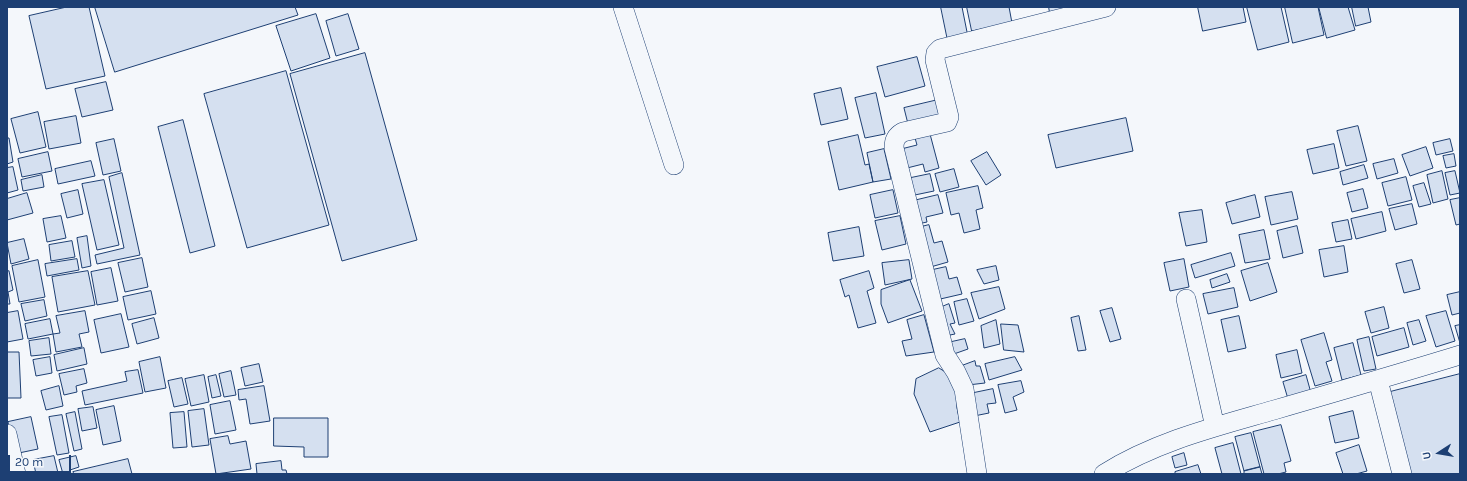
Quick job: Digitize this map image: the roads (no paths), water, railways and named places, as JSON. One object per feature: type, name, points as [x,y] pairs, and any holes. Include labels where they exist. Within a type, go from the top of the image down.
[{"type":"street","points":[[623,7],[674,165]]},
{"type":"street","points":[[977,474],[964,389],[956,372],[945,355],[894,148],[894,141],[897,135],[903,132],[947,122],[949,117],[935,60],[936,53],[940,49],[1106,7]]},
{"type":"street","points":[[1186,299],[1215,426]]},
{"type":"street","points":[[1104,474],[1159,445],[1215,426],[1460,355]]},
{"type":"street","points":[[1378,380],[1402,474]]},
{"type":"street","points":[[7,434],[16,474]]}]
